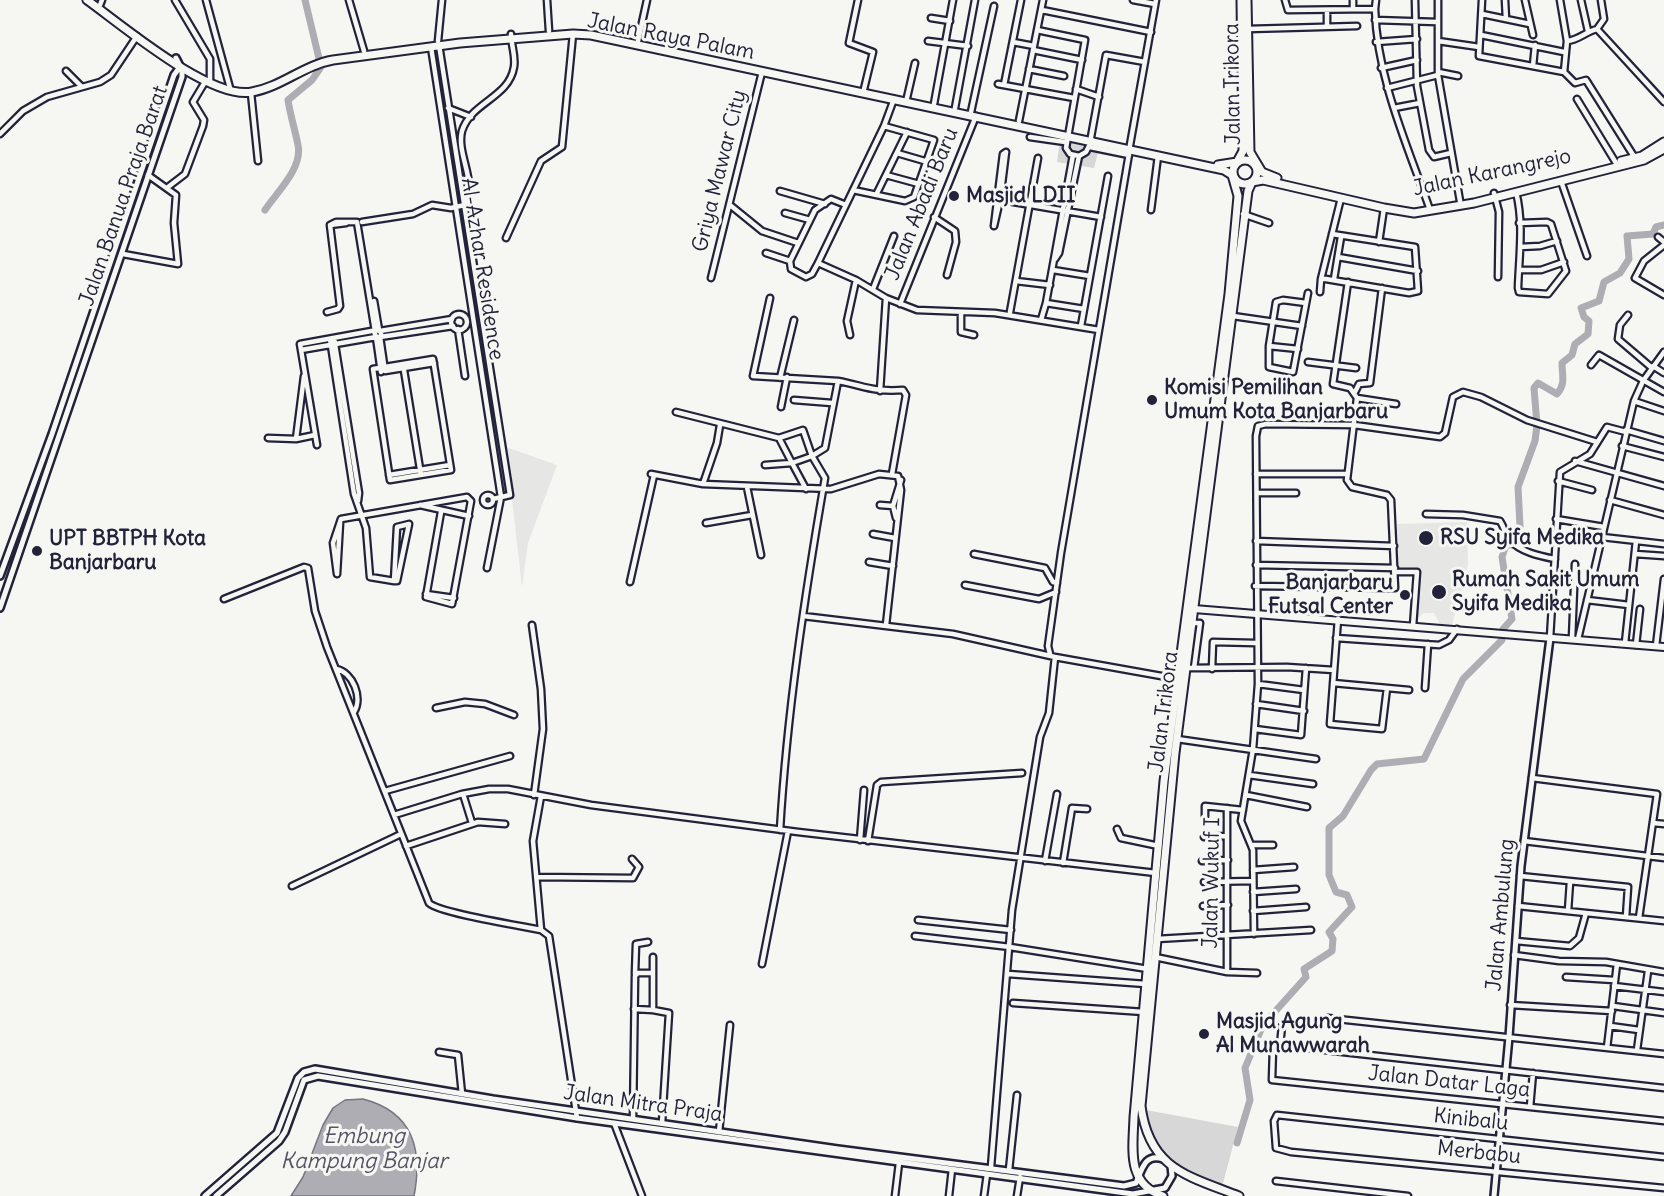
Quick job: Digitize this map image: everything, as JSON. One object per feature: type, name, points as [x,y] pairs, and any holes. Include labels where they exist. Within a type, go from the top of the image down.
[{"type":"main road","name":"Jalan Raya Palam","points":[[87,0],[137,36],[228,92],[250,93],[269,87],[317,63],[436,44],[549,31],[583,31],[864,89],[894,99],[934,104],[974,114],[1019,121],[1067,137]]},
{"type":"main road","name":"Jalan Trikora","points":[[1237,162],[1243,145],[1241,0]]},
{"type":"main road","name":"Jalan Trikora","points":[[1247,0],[1250,148],[1256,166]]},
{"type":"main road","name":"Jalan Raya Palam","points":[[99,2],[173,59],[180,67],[190,70]]},
{"type":"main road","name":"Jalan Raya Palam","points":[[511,36],[573,34],[603,37],[762,72],[974,114],[1067,137],[1158,155],[1224,170],[1235,179]]},
{"type":"main road","name":"Jalan Raya Palam","points":[[208,81],[230,88],[259,87],[317,63],[364,51],[400,49]]},
{"type":"main road","name":"Jalan Karangrejo","points":[[1256,166],[1272,177],[1383,204],[1406,208],[1429,207],[1516,192],[1561,181],[1642,156],[1664,142]]},
{"type":"main road","name":"Jalan Raya Palam","points":[[1130,149],[1218,165],[1237,162]]},
{"type":"main road","name":"Jalan Karangrejo","points":[[1252,182],[1263,180],[1409,213],[1429,212],[1644,160],[1664,149]]},
{"type":"main road","points":[[1248,159],[1256,166],[1257,177],[1252,182],[1241,183],[1235,179],[1233,168],[1237,162],[1248,159]]},
{"type":"main road","name":"Jalan Trikora","points":[[1235,179],[1238,196],[1234,241],[1194,609],[1190,668],[1179,684],[1177,739],[1146,984],[1141,1106],[1143,1125],[1150,1140],[1171,1166],[1187,1177],[1239,1196]]},
{"type":"main road","name":"Jalan Trikora","points":[[1138,1179],[1132,1163],[1157,939],[1159,846],[1179,684],[1233,316],[1245,197],[1252,182]]},
{"type":"main road","points":[[1194,609],[1457,629],[1664,649]]},
{"type":"main road","points":[[1572,639],[1656,646],[1664,649]]},
{"type":"main road","points":[[1138,1179],[1152,1192],[1163,1196]]},
{"type":"street","points":[[168,187],[185,174],[204,123],[192,102],[208,81],[210,59],[175,0]]},
{"type":"street","points":[[206,0],[230,88]]},
{"type":"street","points":[[349,0],[364,51]]},
{"type":"street","points":[[436,44],[442,0]]},
{"type":"street","points":[[547,0],[549,31]]},
{"type":"street","points":[[638,41],[646,0]]},
{"type":"street","points":[[858,0],[849,43],[873,52],[864,89]]},
{"type":"street","points":[[934,104],[953,0]]},
{"type":"street","points":[[955,108],[975,0]]},
{"type":"street","points":[[1021,0],[1013,42],[1001,85],[1074,98]]},
{"type":"street","points":[[1019,121],[1043,0]]},
{"type":"street","points":[[991,1167],[1011,930],[1020,858],[1033,795],[1040,737],[1049,713],[1052,655],[1048,646],[1155,2],[1133,0]]},
{"type":"street","points":[[1285,0],[1290,10],[1375,9]]},
{"type":"street","points":[[1353,0],[1353,9]]},
{"type":"street","points":[[1376,0],[1376,42],[1381,68],[1429,207]]},
{"type":"street","points":[[1415,0],[1417,79],[1430,154],[1434,157],[1451,153]]},
{"type":"street","points":[[1438,0],[1438,74],[1460,201]]},
{"type":"street","points":[[1482,0],[1478,54],[1482,57],[1564,72]]},
{"type":"street","points":[[1505,0],[1506,19]]},
{"type":"street","points":[[1525,0],[1533,35]]},
{"type":"street","points":[[1560,0],[1567,41],[1564,52],[1564,72],[1573,83],[1584,80],[1588,82],[1635,158]]},
{"type":"street","points":[[1581,0],[1588,31]]},
{"type":"street","points":[[1567,41],[1580,39],[1588,31],[1597,29],[1604,20],[1601,0]]},
{"type":"street","name":"Jalan Abadi Baru","points":[[900,304],[974,114],[994,6]]},
{"type":"street","points":[[1041,10],[1151,32]]},
{"type":"street","points":[[1327,10],[1327,27]]},
{"type":"street","points":[[1482,14],[1530,24]]},
{"type":"street","points":[[931,18],[950,21]]},
{"type":"street","points":[[1375,20],[1437,22]]},
{"type":"street","points":[[1248,29],[1357,27]]},
{"type":"street","points":[[1597,29],[1664,102]]},
{"type":"street","points":[[1037,30],[1085,39],[1067,137],[1067,151],[1079,156]]},
{"type":"street","points":[[506,238],[541,161],[562,147],[573,34]]},
{"type":"street","points":[[1481,35],[1564,52]]},
{"type":"street","points":[[0,134],[23,111],[47,96],[100,82],[111,75],[137,36]]},
{"type":"street","points":[[362,222],[413,214],[432,205],[456,207],[465,205],[469,190],[462,134],[471,117],[501,92],[509,82],[515,62],[511,36]]},
{"type":"street","points":[[1376,42],[1417,39]]},
{"type":"street","points":[[927,41],[968,46]]},
{"type":"street","points":[[1438,41],[1479,47]]},
{"type":"street","points":[[1013,42],[1082,60]]},
{"type":"street","name":"Al-Azhar Residence","points":[[436,44],[465,205],[510,495],[501,497],[471,313],[436,44]]},
{"type":"street","points":[[1533,66],[1535,45]]},
{"type":"street","points":[[1055,259],[1059,253],[1079,156],[1091,141],[1106,55],[1145,62]]},
{"type":"street","points":[[173,59],[174,75]]},
{"type":"street","points":[[1381,68],[1417,60]]},
{"type":"street","points":[[906,100],[915,63]]},
{"type":"street","name":"Jalan Banua Praja Barat","points":[[0,576],[52,434],[174,75],[180,67]]},
{"type":"street","name":"Jalan Banua Praja Barat","points":[[0,608],[182,77],[180,67]]},
{"type":"street","points":[[1029,69],[1064,76]]},
{"type":"street","points":[[182,77],[190,70]]},
{"type":"street","points":[[66,71],[82,87]]},
{"type":"street","name":"Griya Mawar City","points":[[711,278],[762,72]]},
{"type":"street","points":[[1387,88],[1438,74],[1458,76]]},
{"type":"street","points":[[1076,89],[1099,97]]},
{"type":"street","points":[[250,93],[258,161]]},
{"type":"street","points":[[846,205],[832,199],[816,209],[790,261],[791,269],[806,277],[812,274],[818,263],[846,205],[853,190],[884,126],[894,99]]},
{"type":"street","points":[[1577,99],[1616,163]]},
{"type":"street","points":[[1394,108],[1420,103]]},
{"type":"street","points":[[448,108],[471,117]]},
{"type":"street","points":[[853,190],[910,201],[920,184],[933,139],[884,126]]},
{"type":"street","points":[[876,195],[907,132]]},
{"type":"street","points":[[1030,136],[1067,137]]},
{"type":"street","points":[[998,200],[996,225],[993,226],[998,200],[1006,152],[1003,154],[998,200]]},
{"type":"street","points":[[897,153],[928,162]]},
{"type":"street","points":[[1041,320],[1053,270],[1073,155]]},
{"type":"street","points":[[1151,210],[1158,155]]},
{"type":"street","points":[[1010,312],[1038,158]]},
{"type":"street","points":[[123,254],[178,264],[174,223],[176,195],[168,187],[148,175]]},
{"type":"street","points":[[886,176],[920,184]]},
{"type":"street","points":[[1081,326],[1108,176]]},
{"type":"street","points":[[1561,181],[1587,256]]},
{"type":"street","points":[[780,191],[825,204]]},
{"type":"street","points":[[1516,192],[1520,206],[1519,293],[1547,294],[1566,272],[1557,241],[1548,222],[1520,223]]},
{"type":"street","points":[[1495,195],[1499,212],[1498,276]]},
{"type":"street","points":[[1320,292],[1321,279],[1341,198]]},
{"type":"street","points":[[998,200],[1101,217]]},
{"type":"street","points":[[730,206],[762,231],[798,243]]},
{"type":"street","points":[[1379,242],[1384,208]]},
{"type":"street","points":[[457,214],[466,213]]},
{"type":"street","points":[[785,213],[810,220]]},
{"type":"street","points":[[1243,214],[1269,223]]},
{"type":"street","points":[[934,217],[955,231],[956,242],[947,275]]},
{"type":"street","points":[[327,312],[338,309],[340,306],[330,225],[333,222],[359,224],[383,370]]},
{"type":"street","points":[[1321,279],[1334,279],[1416,294],[1418,271],[1415,248],[1332,234]]},
{"type":"street","points":[[873,289],[894,236]]},
{"type":"street","points":[[1334,279],[1341,237]]},
{"type":"street","points":[[1659,237],[1664,244],[1644,261],[1635,279],[1664,296]]},
{"type":"street","points":[[1520,247],[1540,246],[1557,241]]},
{"type":"street","points":[[766,254],[790,261]]},
{"type":"street","points":[[1338,257],[1418,271]]},
{"type":"street","points":[[1519,270],[1540,270],[1564,262]]},
{"type":"street","points":[[818,263],[856,280],[886,298],[917,310],[1041,320],[1099,330]]},
{"type":"street","points":[[1053,270],[1090,276]]},
{"type":"street","points":[[850,334],[847,321],[856,280]]},
{"type":"street","points":[[1016,280],[1050,285]]},
{"type":"street","points":[[1348,282],[1333,384],[1356,395],[1396,404]]},
{"type":"street","points":[[1256,586],[1392,590],[1396,584],[1394,514],[1390,497],[1352,487],[1347,480],[1356,395],[1359,384],[1370,383],[1382,288]]},
{"type":"street","points":[[1306,303],[1279,300],[1272,322],[1269,367],[1293,372],[1308,293]]},
{"type":"street","points":[[771,298],[752,373],[755,377],[838,381],[880,391],[901,389],[905,392],[892,474]]},
{"type":"street","points":[[880,391],[886,298]]},
{"type":"street","points":[[374,302],[377,331]]},
{"type":"street","points":[[1046,303],[1084,309]]},
{"type":"street","points":[[332,342],[377,331],[452,319],[456,315],[481,311]]},
{"type":"street","points":[[961,312],[961,332],[974,335]]},
{"type":"street","points":[[463,315],[466,320],[465,327]]},
{"type":"street","points":[[1628,315],[1620,325],[1617,338],[1664,373]]},
{"type":"street","points":[[1233,316],[1302,326]]},
{"type":"street","points":[[452,319],[465,376]]},
{"type":"street","points":[[780,378],[794,320]]},
{"type":"street","points":[[440,321],[441,328]]},
{"type":"street","points":[[317,445],[301,347],[483,323]]},
{"type":"street","points":[[332,342],[354,494],[358,501],[367,537],[368,576],[394,581],[398,580],[408,523],[397,527],[394,581]]},
{"type":"street","points":[[1269,346],[1298,349]]},
{"type":"street","points":[[1572,639],[1587,600],[1634,401],[1643,381],[1664,352]]},
{"type":"street","points":[[1591,365],[1599,355],[1664,392]]},
{"type":"street","points":[[433,359],[450,465],[390,480],[373,373],[373,369],[383,370],[433,359]]},
{"type":"street","points":[[1308,362],[1356,368]]},
{"type":"street","points":[[404,366],[421,472]]},
{"type":"street","points":[[296,439],[305,372]]},
{"type":"street","points":[[781,407],[787,377]]},
{"type":"street","points":[[765,465],[792,463],[812,456],[827,445],[832,404],[838,381]]},
{"type":"street","points":[[1254,934],[1252,845],[1241,825],[1255,729],[1257,684],[1255,643],[1256,436],[1260,425],[1354,425],[1440,438],[1445,433],[1453,397],[1460,392],[1477,395],[1534,422],[1597,442]]},
{"type":"street","points":[[794,400],[832,404]]},
{"type":"street","points":[[1634,401],[1664,411]]},
{"type":"street","points":[[676,412],[720,425],[779,438],[803,430],[812,456],[825,478],[802,616],[788,726],[780,830]]},
{"type":"street","points":[[703,484],[717,443],[720,425]]},
{"type":"street","points":[[1550,638],[1558,481],[1561,470],[1590,454],[1608,427],[1664,441]]},
{"type":"street","points":[[267,438],[296,439],[315,435]]},
{"type":"street","points":[[779,438],[806,489]]},
{"type":"street","points":[[1622,446],[1664,457]]},
{"type":"street","points":[[1575,461],[1664,486]]},
{"type":"street","points":[[630,582],[653,474],[703,484],[806,489],[834,489],[869,476],[892,474],[901,480]]},
{"type":"street","points":[[1256,474],[1347,474]]},
{"type":"street","points":[[897,521],[893,507],[901,480]]},
{"type":"street","points":[[886,625],[901,480]]},
{"type":"street","points":[[1558,481],[1592,490]]},
{"type":"street","points":[[747,487],[761,555]]},
{"type":"street","points":[[1257,493],[1296,493]]},
{"type":"street","points":[[340,520],[360,514],[466,497],[471,501],[483,500],[487,495],[493,499],[501,497],[487,568]]},
{"type":"street","points":[[1610,500],[1664,515]]},
{"type":"street","points":[[441,512],[426,597],[452,604],[471,501]]},
{"type":"street","points":[[417,505],[441,512],[469,516]]},
{"type":"street","points":[[880,505],[893,507]]},
{"type":"street","points":[[1426,514],[1463,515],[1500,521],[1510,540],[1517,545],[1529,553],[1554,559]]},
{"type":"street","points":[[706,524],[752,515]]},
{"type":"street","points":[[1556,519],[1604,527]]},
{"type":"street","points":[[340,520],[339,569],[338,574],[333,543],[340,520]]},
{"type":"street","points":[[873,534],[896,538]]},
{"type":"street","points":[[1602,537],[1664,544]]},
{"type":"street","points":[[1256,541],[1394,546]]},
{"type":"street","points":[[1625,643],[1636,541]]},
{"type":"street","points":[[974,554],[1045,568],[1053,582],[1057,583]]},
{"type":"street","points":[[1635,554],[1664,556]]},
{"type":"street","points":[[869,562],[893,566]]},
{"type":"street","points":[[1572,639],[1575,564]]},
{"type":"street","points":[[1256,565],[1417,572],[1413,626]]},
{"type":"street","points":[[224,599],[308,567],[317,619],[432,907],[541,930],[549,936],[576,1115]]},
{"type":"street","points":[[1656,646],[1664,579]]},
{"type":"street","points":[[964,585],[1039,599],[1056,592]]},
{"type":"street","points":[[1587,600],[1629,605]]},
{"type":"street","points":[[1636,645],[1640,609]]},
{"type":"street","points":[[802,616],[953,634],[1179,684]]},
{"type":"street","points":[[1338,620],[1330,724],[1382,729],[1387,688]]},
{"type":"street","points":[[532,625],[541,689],[543,729],[534,795]]},
{"type":"street","points":[[1336,638],[1445,643],[1457,629]]},
{"type":"street","name":"Jalan Ambulung","points":[[1494,1196],[1498,1140],[1504,1104],[1520,876],[1550,638]]},
{"type":"street","points":[[1212,669],[1213,642],[1255,643]]},
{"type":"street","points":[[1425,688],[1428,644]]},
{"type":"street","points":[[1190,668],[1334,669]]},
{"type":"street","points":[[1255,729],[1301,735],[1306,668]]},
{"type":"street","points":[[336,669],[347,674],[357,694],[358,705],[354,712]]},
{"type":"street","points":[[1333,683],[1409,690]]},
{"type":"street","points":[[1257,684],[1305,690]]},
{"type":"street","points":[[436,708],[465,702],[485,704],[514,715]]},
{"type":"street","points":[[1256,704],[1304,711]]},
{"type":"street","points":[[1177,739],[1316,759]]},
{"type":"street","points":[[385,791],[510,756]]},
{"type":"street","points":[[868,841],[877,785],[881,782],[1022,773]]},
{"type":"street","points":[[1249,775],[1313,784]]},
{"type":"street","points":[[1532,778],[1657,794],[1663,790]]},
{"type":"street","points":[[394,816],[464,794],[500,788],[534,795],[780,830],[1157,873]]},
{"type":"street","points":[[860,840],[864,790]]},
{"type":"street","points":[[464,794],[472,823]]},
{"type":"street","points":[[1045,861],[1057,794]]},
{"type":"street","points":[[1640,918],[1657,794]]},
{"type":"street","points":[[1246,795],[1307,807]]},
{"type":"street","points":[[541,796],[533,842],[541,930]]},
{"type":"street","points":[[1063,863],[1072,805],[1087,809]]},
{"type":"street","points":[[1205,816],[1205,806],[1227,808]]},
{"type":"street","name":"Jalan Wukuf I","points":[[1227,972],[1227,808],[1243,810]]},
{"type":"street","points":[[406,846],[472,823],[506,824]]},
{"type":"street","points":[[1653,823],[1664,824]]},
{"type":"street","points":[[1117,829],[1121,838],[1159,846]]},
{"type":"street","points":[[762,964],[788,831]]},
{"type":"street","points":[[292,886],[401,834]]},
{"type":"street","points":[[1204,837],[1227,836]]},
{"type":"street","points":[[1524,842],[1664,858]]},
{"type":"street","points":[[1252,845],[1273,844]]},
{"type":"street","points":[[537,877],[633,878],[638,874],[639,864],[632,859]]},
{"type":"street","points":[[1202,861],[1228,860]]},
{"type":"street","points":[[1253,870],[1294,867]]},
{"type":"street","points":[[1520,876],[1643,888]]},
{"type":"street","points":[[1204,882],[1253,881]]},
{"type":"street","points":[[1568,911],[1570,882]]},
{"type":"street","points":[[1626,917],[1628,887]]},
{"type":"street","points":[[1253,892],[1296,889]]},
{"type":"street","points":[[1203,906],[1228,905]]},
{"type":"street","points":[[1518,906],[1664,921]]},
{"type":"street","points":[[1253,911],[1306,908]]},
{"type":"street","points":[[1516,941],[1570,946],[1579,938],[1586,913]]},
{"type":"street","points":[[918,920],[1011,930]]},
{"type":"street","points":[[1157,939],[1311,930]]},
{"type":"street","points":[[915,936],[1010,947],[1148,969]]},
{"type":"street","points":[[633,1119],[636,944],[648,942]]},
{"type":"street","points":[[1514,956],[1617,964],[1664,972]]},
{"type":"street","points":[[652,1010],[653,957]]},
{"type":"street","points":[[1155,957],[1227,972],[1257,973]]},
{"type":"street","points":[[1607,1048],[1617,964]]},
{"type":"street","points":[[1637,1050],[1648,970]]},
{"type":"street","points":[[635,974],[653,973]]},
{"type":"street","points":[[1008,974],[1146,984]]},
{"type":"street","points":[[1566,977],[1664,992]]},
{"type":"street","points":[[1013,1003],[1144,1012]]},
{"type":"street","points":[[1510,1005],[1664,1012]]},
{"type":"street","points":[[634,1009],[669,1013],[662,1123]]},
{"type":"street","points":[[1328,1018],[1664,1054]]},
{"type":"street","points":[[719,1132],[730,1025]]},
{"type":"street","points":[[1282,1026],[1280,1045],[1664,1088]]},
{"type":"street","points":[[1610,1026],[1639,1030]]},
{"type":"street","name":"Jalan Datar Laga","points":[[1280,1045],[1273,1048],[1271,1080],[1664,1121]]},
{"type":"street","points":[[439,1052],[458,1055],[462,1094]]},
{"type":"street","name":"Jalan Mitra Praja","points":[[204,1196],[277,1133],[298,1078],[304,1072],[325,1070],[614,1123],[899,1163],[1020,1177],[1133,1195],[1152,1192]]},
{"type":"street","points":[[1530,1107],[1533,1073]]},
{"type":"street","name":"Jalan Mitra Praja","points":[[216,1196],[279,1141],[285,1132],[301,1085],[312,1076],[576,1115],[633,1119],[888,1156],[991,1167],[1124,1186],[1136,1183],[1138,1179]]},
{"type":"street","points":[[1009,1170],[1017,1095]]},
{"type":"street","name":"Kinibalu","points":[[1291,1152],[1276,1146],[1275,1116],[1664,1156]]},
{"type":"street","points":[[614,1123],[642,1196]]},
{"type":"street","name":"Merbabu","points":[[1291,1152],[1664,1188]]},
{"type":"street","points":[[1138,1179],[1142,1166],[1149,1159],[1156,1157],[1165,1160]]},
{"type":"street","points":[[895,1196],[899,1163]]},
{"type":"street","points":[[1152,1192],[1168,1185],[1172,1176],[1171,1166]]},
{"type":"street","points":[[949,1196],[952,1169]]},
{"type":"street","points":[[984,1196],[987,1174]]},
{"type":"street","points":[[1017,1196],[1020,1177]]},
{"type":"street","points":[[1276,1181],[1408,1196]]},
{"type":"shaded area","points":[[1061,133],[1101,141],[1094,168],[1057,162]]},
{"type":"shaded area","points":[[506,447],[557,465],[528,543],[522,587]]},
{"type":"shaded area","name":"Rumah Sakit Umum Syifa Medika","points":[[1467,522],[1468,565],[1452,625],[1440,624],[1434,613],[1424,613],[1415,620],[1420,570],[1398,570],[1397,524]]},
{"type":"shaded area","points":[[1146,1110],[1238,1127],[1222,1187],[1185,1173],[1168,1162],[1150,1133]]},
{"type":"water","name":"Embung Kampung Banjar","points":[[363,1099],[393,1113],[411,1135],[417,1163],[414,1196],[291,1196],[303,1177],[323,1125],[333,1108],[345,1100]]},
{"type":"waterway","points":[[265,210],[293,171],[299,154],[288,100],[312,80],[321,67],[305,0]]},
{"type":"waterway","points":[[1237,1143],[1250,1100],[1245,1068],[1263,1025],[1306,977],[1304,969],[1332,951],[1333,939],[1329,932],[1352,907],[1347,895],[1336,892],[1329,875],[1329,828],[1343,816],[1377,764],[1424,759],[1463,679],[1502,640],[1503,629],[1512,619],[1502,557],[1506,545],[1516,545],[1520,526],[1518,487],[1535,441],[1537,425],[1534,388],[1538,383],[1557,394],[1562,387],[1562,363],[1572,355],[1575,344],[1588,334],[1589,321],[1584,317],[1581,308],[1599,301],[1604,282],[1620,273],[1629,259],[1627,236],[1653,234],[1656,227],[1664,225]]},
{"type":"waterway","points":[[1224,305],[1228,265]]},
{"type":"place","name":"Masjid LDII","points":[[954,196]]},
{"type":"place","name":"Komisi Pemilihan Umum Kota Banjarbaru","points":[[1152,400]]},
{"type":"place","name":"RSU Syifa Medika","points":[[1426,538]]},
{"type":"place","name":"UPT BBTPH Kota Banjarbaru","points":[[37,551]]},
{"type":"place","name":"Rumah Sakit Umum Syifa Medika","points":[[1439,592]]},
{"type":"place","name":"Banjarbaru Futsal Center","points":[[1405,595]]},
{"type":"place","name":"Masjid Agung Al Munawwarah","points":[[1204,1034]]}]
